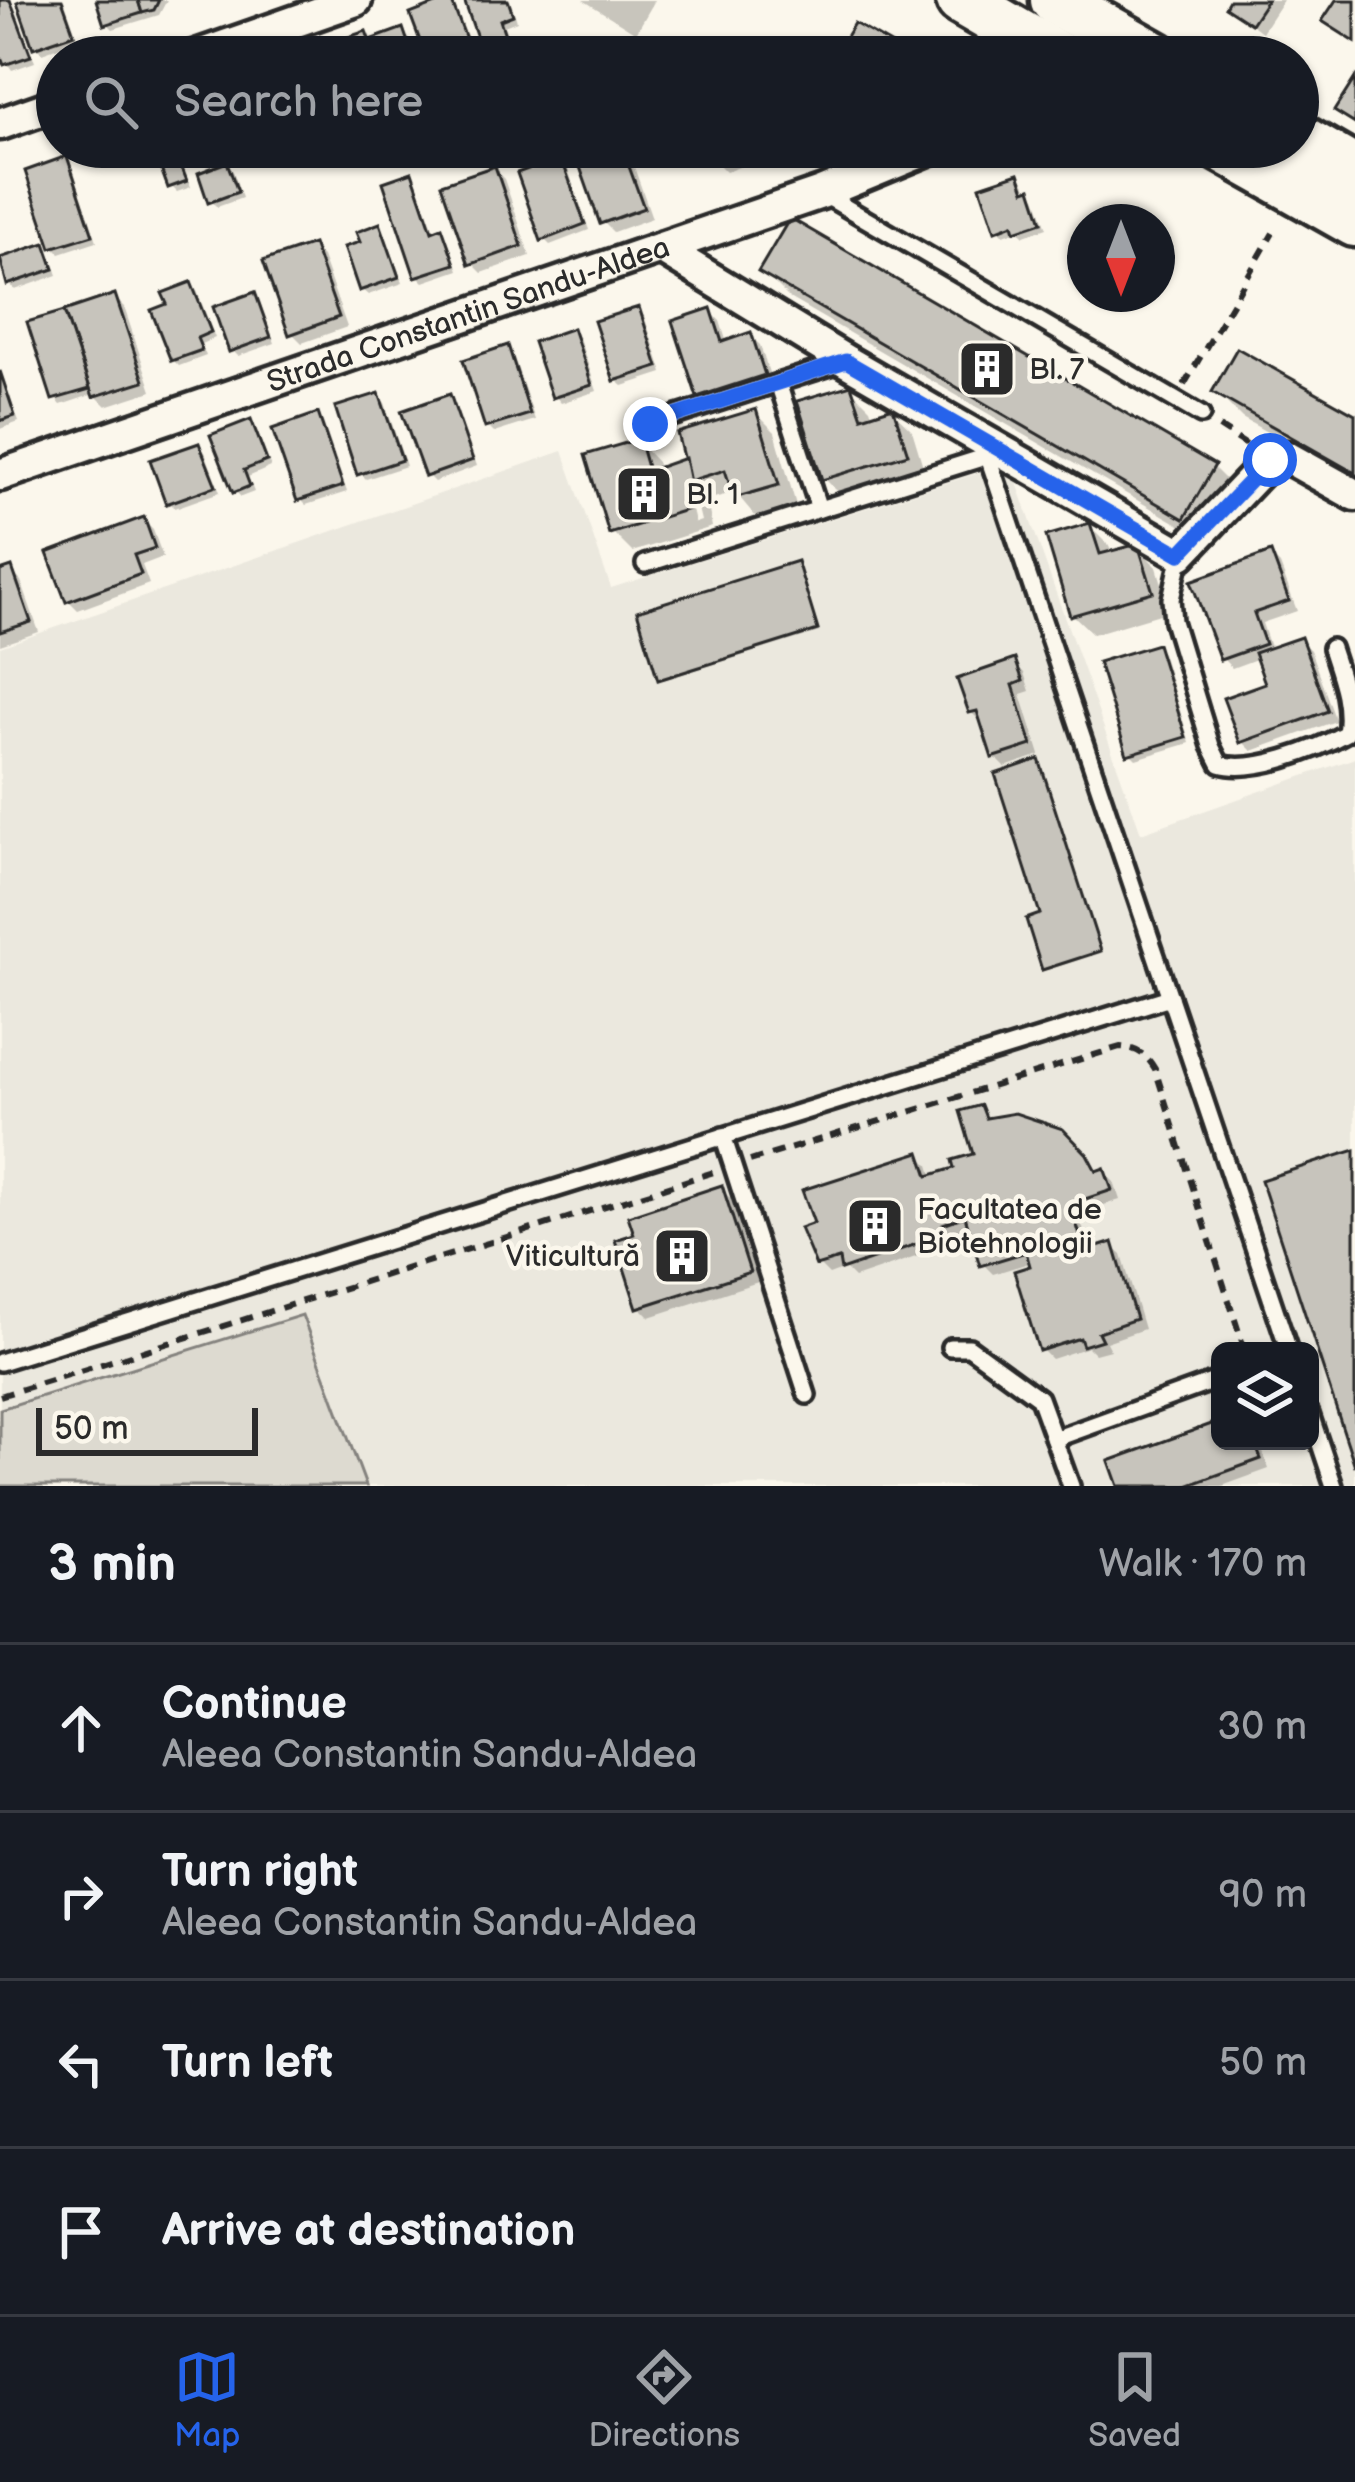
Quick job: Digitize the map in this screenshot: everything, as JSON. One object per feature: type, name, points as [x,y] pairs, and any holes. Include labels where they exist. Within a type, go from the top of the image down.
[{"type":"main road","points":[[961,0],[1023,36]]},
{"type":"main road","points":[[1054,0],[1095,36]]},
{"type":"main road","points":[[1319,150],[1355,171]]},
{"type":"main road","points":[[1259,168],[1355,222]]},
{"type":"street","points":[[249,36],[335,3]]},
{"type":"street","points":[[0,124],[36,111]]},
{"type":"street","name":"Strada Constantin Sandu-Aldea","points":[[0,475],[882,168]]},
{"type":"street","points":[[661,248],[985,448],[1180,554],[1270,460],[1287,458],[1355,495]]},
{"type":"lane","points":[[821,193],[1201,415]]},
{"type":"lane","points":[[650,424],[846,361]]},
{"type":"lane","points":[[778,383],[819,509]]},
{"type":"lane","points":[[645,564],[819,509],[985,448],[1286,1342]]},
{"type":"lane","points":[[1180,554],[1171,598],[1173,621],[1220,764],[1255,768],[1346,733],[1347,698],[1331,647]]},
{"type":"lane","points":[[0,1362],[1170,997]]},
{"type":"lane","points":[[723,1136],[807,1395]]},
{"type":"lane","points":[[950,1347],[969,1347],[1039,1398],[1071,1486]]},
{"type":"lane","points":[[1054,1439],[1211,1382]]},
{"type":"lane","points":[[1319,1441],[1334,1486]]},
{"type":"path","points":[[1175,400],[1273,232]]},
{"type":"path","points":[[1201,415],[1270,460]]},
{"type":"path","points":[[0,1396],[1120,1047],[1135,1048],[1156,1069],[1242,1342]]},
{"type":"shaded area","points":[[563,451],[611,588],[1010,463],[1141,833],[1355,758],[1355,1486],[0,1486],[0,647]]},
{"type":"shaded area","points":[[302,1315],[366,1486],[0,1486],[0,1409]]},
{"type":"building","points":[[0,0],[10,0],[31,56],[4,65],[0,55]]},
{"type":"building","points":[[62,0],[74,34],[36,36],[33,48],[17,2]]},
{"type":"building","points":[[96,0],[138,0],[142,13],[104,25]]},
{"type":"building","points":[[138,0],[159,0],[154,10],[142,13]]},
{"type":"building","points":[[451,0],[465,36],[418,36],[410,14]]},
{"type":"building","points":[[464,0],[508,0],[513,15],[500,20],[505,36],[477,36]]},
{"type":"building","points":[[1229,0],[1267,0],[1251,24],[1225,7]]},
{"type":"building","points":[[1336,0],[1355,0],[1355,42],[1322,21]]},
{"type":"building","points":[[854,23],[877,36],[846,36]]},
{"type":"building","points":[[403,28],[406,36],[381,36]]},
{"type":"building","points":[[1355,78],[1355,124],[1334,111]]},
{"type":"building","points":[[71,168],[93,235],[51,248],[25,171]]},
{"type":"building","points":[[161,168],[182,168],[187,181],[168,188]]},
{"type":"building","points":[[229,168],[238,192],[208,203],[198,173]]},
{"type":"building","points":[[496,168],[522,246],[469,265],[441,184]]},
{"type":"building","points":[[565,168],[585,224],[541,241],[517,173]]},
{"type":"building","points":[[580,168],[630,168],[644,208],[600,224]]},
{"type":"building","points":[[412,172],[432,231],[442,227],[455,264],[415,277],[383,182]]},
{"type":"building","points":[[1019,173],[1025,190],[1031,188],[1042,222],[1015,231],[1013,224],[995,231],[980,186]]},
{"type":"building","name":"Bl. 7","points":[[790,218],[1215,465],[1184,519],[758,272]]},
{"type":"building","points":[[380,223],[399,277],[359,291],[344,247],[360,242],[356,232]]},
{"type":"building","points":[[45,243],[54,269],[7,285],[0,258]]},
{"type":"building","points":[[313,244],[339,317],[289,335],[263,261]]},
{"type":"building","points":[[191,282],[211,332],[197,338],[202,350],[171,361],[151,310],[167,304],[162,293]]},
{"type":"building","points":[[255,292],[271,337],[229,352],[213,307]]},
{"type":"building","points":[[115,294],[144,381],[93,397],[64,311]]},
{"type":"building","points":[[639,307],[658,367],[614,381],[594,321]]},
{"type":"building","points":[[711,308],[722,342],[751,332],[765,375],[697,397],[672,321]]},
{"type":"building","points":[[64,311],[90,389],[52,400],[27,322]]},
{"type":"building","points":[[573,328],[592,385],[552,398],[533,342]]},
{"type":"building","points":[[508,345],[530,414],[485,428],[463,360]]},
{"type":"building","points":[[1237,348],[1355,414],[1355,473],[1212,392]]},
{"type":"building","points":[[0,371],[15,416],[0,421]]},
{"type":"building","points":[[851,385],[862,417],[893,407],[908,454],[822,480],[797,401]]},
{"type":"building","points":[[379,393],[402,460],[357,475],[335,407]]},
{"type":"building","points":[[450,394],[473,460],[425,477],[401,411]]},
{"type":"building","points":[[756,409],[779,485],[734,498],[725,470],[689,481],[677,433]]},
{"type":"building","points":[[318,413],[343,486],[297,501],[272,429]]},
{"type":"building","points":[[251,419],[267,461],[244,470],[250,486],[233,493],[210,435]]},
{"type":"building","name":"Bl. 1","points":[[639,439],[648,471],[685,458],[695,507],[609,534],[585,455]]},
{"type":"building","points":[[199,443],[216,486],[166,504],[150,460]]},
{"type":"building","points":[[144,517],[155,548],[134,555],[141,574],[66,602],[47,553]]},
{"type":"building","points":[[1090,523],[1100,554],[1138,544],[1153,592],[1070,616],[1046,536]]},
{"type":"building","points":[[1271,552],[1289,601],[1254,613],[1265,644],[1220,660],[1191,581]]},
{"type":"building","points":[[797,561],[818,630],[658,680],[637,611]]},
{"type":"building","points":[[12,567],[31,622],[0,632],[0,571]]},
{"type":"building","points":[[1301,637],[1328,711],[1240,743],[1223,698],[1265,683],[1254,653]]},
{"type":"building","points":[[1157,644],[1186,737],[1127,755],[1098,662]]},
{"type":"building","points":[[1015,659],[1023,681],[1013,685],[1032,745],[992,758],[977,711],[969,713],[957,679]]},
{"type":"building","points":[[1039,759],[1101,951],[1042,970],[1026,919],[1040,914],[995,774]]},
{"type":"building","name":"Facultatea de Biotehnologii","points":[[981,1105],[986,1118],[1015,1113],[1063,1129],[1096,1171],[1104,1168],[1112,1190],[1070,1204],[1085,1251],[1113,1242],[1136,1319],[1098,1332],[1102,1340],[1083,1346],[1080,1338],[1039,1351],[1014,1271],[1030,1266],[1026,1252],[980,1266],[965,1216],[943,1224],[946,1234],[841,1270],[839,1259],[816,1266],[800,1228],[814,1223],[802,1190],[920,1152],[928,1176],[954,1168],[952,1160],[973,1154],[960,1111]]},
{"type":"building","points":[[1355,1150],[1355,1466],[1319,1356],[1319,1342],[1314,1342],[1261,1180]]},
{"type":"building","name":"Viticultură","points":[[722,1185],[750,1272],[637,1308],[615,1240],[634,1234],[628,1216]]},
{"type":"building","points":[[1211,1424],[1211,1450],[1258,1450],[1261,1459],[1187,1486],[1118,1486],[1109,1461]]},
{"type":"place","name":"Bl. 7","points":[[987,369]]},
{"type":"place","name":"Bl. 1","points":[[644,494]]},
{"type":"place","name":"Facultatea de Biotehnologii","points":[[875,1226]]},
{"type":"place","name":"Viticultură","points":[[682,1256]]},
{"type":"route","points":[[650,424],[846,361],[1180,554],[1270,460]]}]
